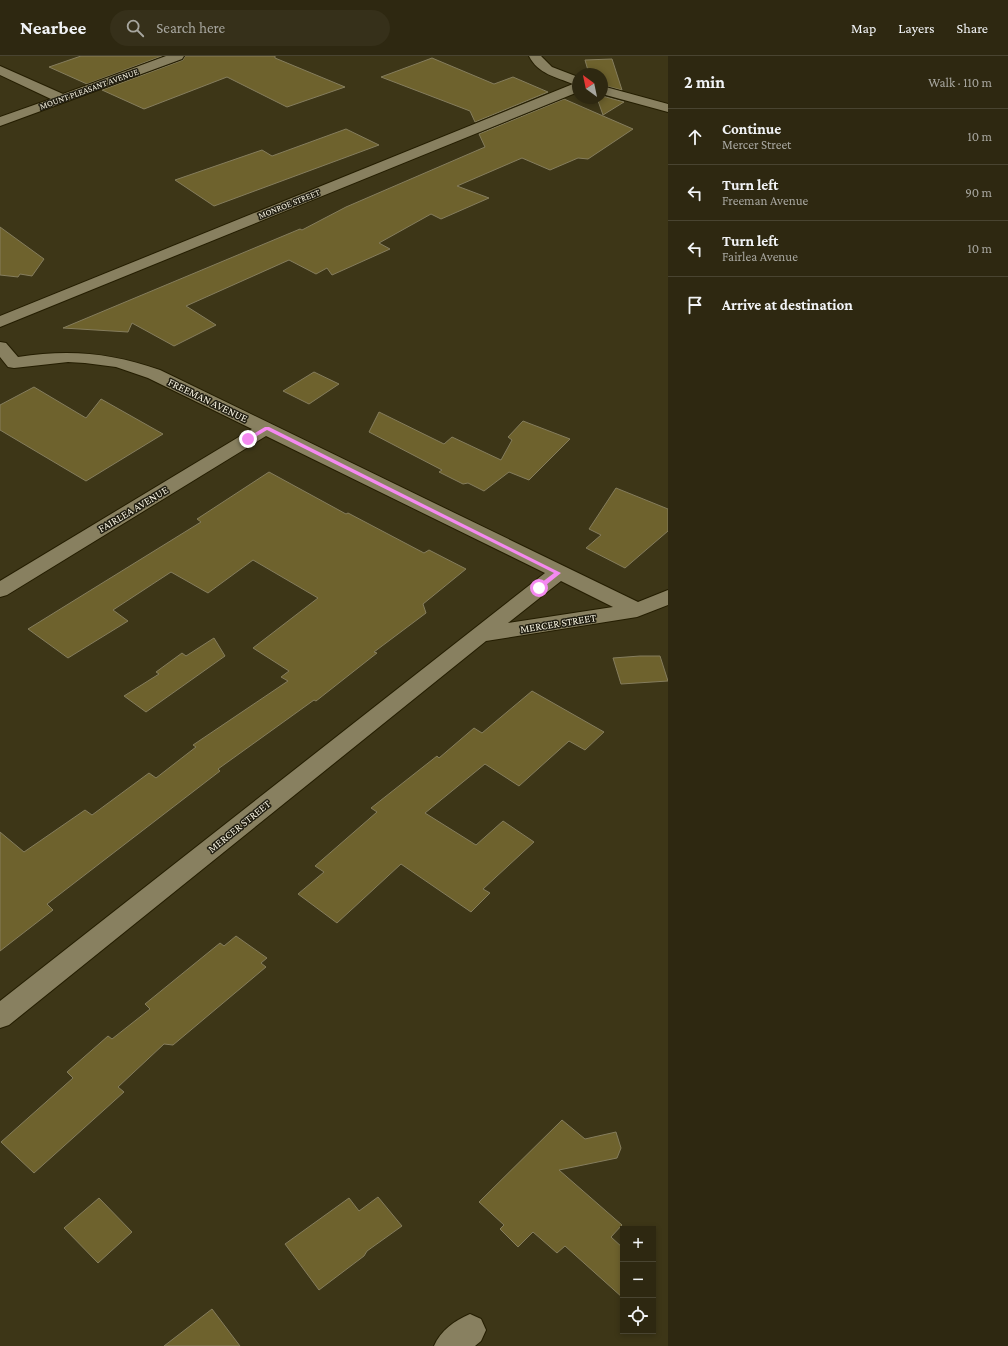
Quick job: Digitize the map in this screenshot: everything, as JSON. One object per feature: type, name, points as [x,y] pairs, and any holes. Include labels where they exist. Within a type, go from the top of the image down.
[{"type":"street","name":"MOUNT PLEASANT AVENUE","points":[[0,122],[178,56]]},
{"type":"street","points":[[535,56],[538,62],[546,68],[572,79]]},
{"type":"street","points":[[0,70],[62,99]]},
{"type":"street","name":"MONROE STREET","points":[[0,322],[572,89]]},
{"type":"street","points":[[608,92],[668,108]]},
{"type":"street","name":"FREEMAN AVENUE","points":[[0,347],[7,365],[37,359],[82,357],[106,359],[129,364],[154,374],[267,428],[558,573],[637,610]]},
{"type":"street","name":"FAIRLEA AVENUE","points":[[0,590],[267,428]]},
{"type":"street","name":"MERCER STREET","points":[[0,1017],[558,573]]},
{"type":"street","points":[[637,610],[668,597]]},
{"type":"street","name":"MERCER STREET","points":[[479,636],[637,610]]},
{"type":"building","points":[[81,56],[162,56],[87,84],[49,67]]},
{"type":"building","points":[[185,56],[275,56],[275,58],[345,87],[287,107],[227,77],[144,109],[102,90],[183,60]]},
{"type":"building","points":[[432,58],[494,84],[513,77],[548,92],[475,122],[470,111],[381,77]]},
{"type":"building","points":[[612,59],[622,90],[608,86],[608,68],[587,68],[585,60]]},
{"type":"building","points":[[608,98],[624,102],[603,115],[599,104],[608,104]]},
{"type":"building","points":[[564,99],[572,102],[572,104],[576,104],[633,129],[588,159],[578,158],[550,170],[522,158],[457,186],[489,198],[441,219],[431,214],[379,243],[390,249],[332,275],[327,268],[316,274],[289,260],[186,306],[216,325],[174,346],[132,323],[128,332],[63,328],[300,229],[302,230],[346,207],[485,147],[479,134]]},
{"type":"building","points":[[346,129],[379,145],[214,206],[175,180],[262,150],[272,156]]},
{"type":"building","points":[[0,227],[44,259],[32,276],[20,274],[18,277],[0,275]]},
{"type":"building","points":[[314,372],[339,384],[309,404],[283,391]]},
{"type":"building","points":[[34,387],[86,418],[101,399],[163,434],[86,481],[0,430],[0,405]]},
{"type":"building","points":[[379,412],[444,444],[452,437],[501,460],[512,440],[508,437],[523,421],[570,439],[529,480],[509,472],[484,491],[468,483],[463,484],[439,472],[442,470],[369,432]]},
{"type":"building","points":[[269,472],[346,514],[348,513],[424,553],[429,550],[466,569],[423,604],[426,613],[374,652],[377,653],[316,701],[314,700],[218,769],[220,771],[47,904],[53,910],[0,951],[0,832],[24,852],[85,810],[92,815],[149,773],[156,778],[196,747],[193,745],[288,681],[281,677],[289,671],[253,648],[318,598],[253,560],[208,593],[171,572],[113,610],[128,621],[68,658],[28,629],[201,522],[197,519]]},
{"type":"building","points":[[616,488],[668,509],[668,531],[625,568],[586,548],[601,535],[589,529]]},
{"type":"building","points":[[214,638],[225,656],[146,712],[124,696],[159,674],[156,672],[182,653],[186,656]]},
{"type":"building","points":[[660,656],[668,681],[621,684],[613,658]]},
{"type":"building","points":[[532,691],[604,732],[585,750],[569,741],[519,786],[485,764],[425,813],[476,845],[503,821],[534,842],[483,889],[490,893],[471,912],[401,864],[337,923],[298,894],[324,872],[315,866],[377,812],[371,808],[437,756],[439,758],[474,728],[482,733]]},
{"type":"building","points":[[236,936],[267,958],[261,963],[266,967],[173,1045],[164,1044],[118,1087],[124,1092],[34,1173],[1,1142],[73,1078],[67,1072],[108,1036],[112,1039],[150,1009],[145,1004],[220,943],[224,946]]},
{"type":"building","points":[[562,1120],[585,1139],[616,1132],[621,1148],[617,1158],[559,1170],[622,1225],[611,1237],[620,1245],[620,1295],[565,1246],[557,1253],[533,1232],[518,1247],[500,1229],[504,1225],[479,1202]]},
{"type":"building","points":[[378,1197],[402,1226],[367,1251],[364,1256],[319,1290],[285,1244],[349,1198],[359,1211]]},
{"type":"building","points":[[99,1198],[132,1232],[98,1263],[64,1228]]},
{"type":"building","points":[[212,1309],[240,1346],[164,1346]]},
{"type":"route","points":[[248,439],[267,428],[558,573],[539,588]]}]
